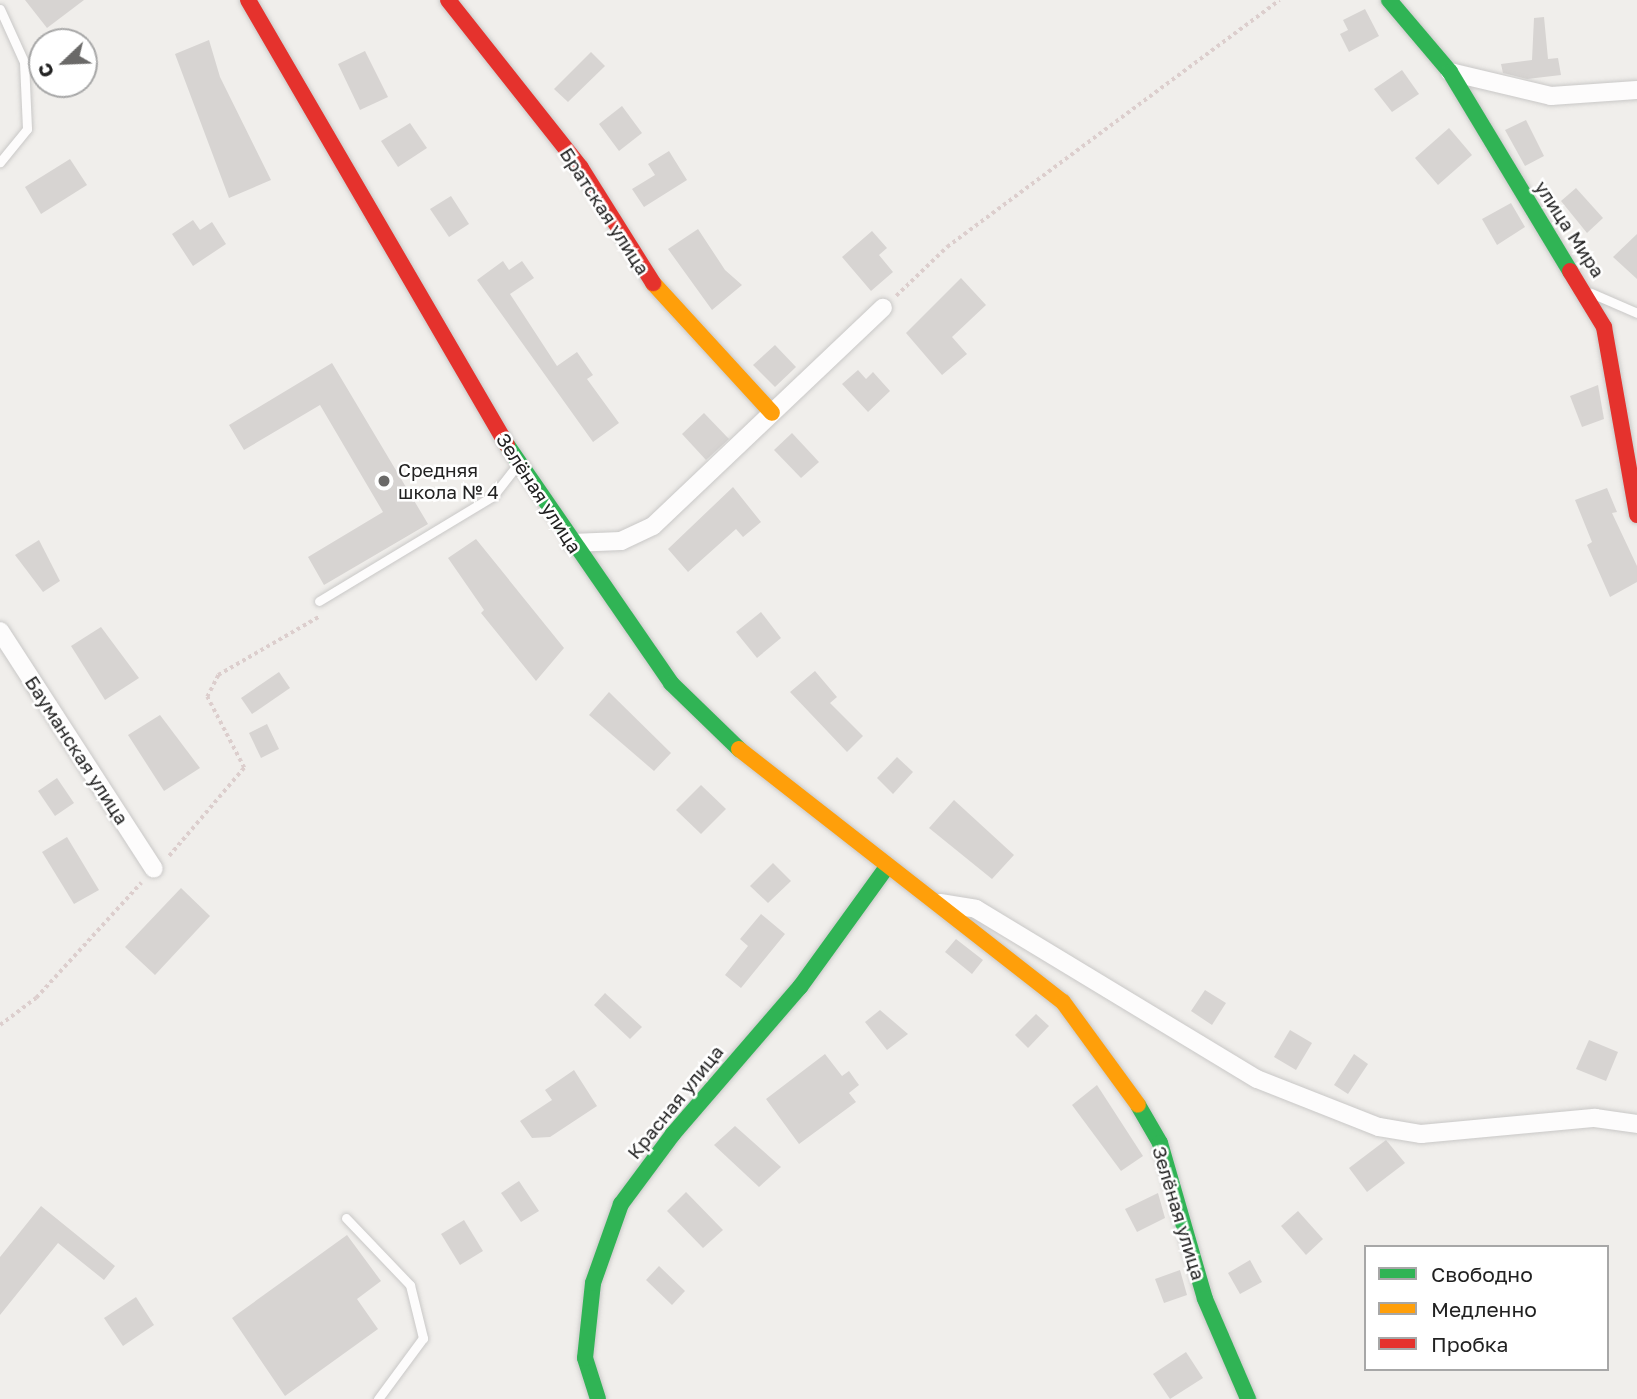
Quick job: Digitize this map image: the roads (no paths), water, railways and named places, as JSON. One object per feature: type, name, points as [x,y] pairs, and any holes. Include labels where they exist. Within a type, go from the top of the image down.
[{"type":"street","name":"Зелёная улица","points":[[248,0],[518,464],[671,683],[755,764],[886,868],[1063,1002],[1120,1074],[1160,1143],[1205,1299],[1248,1399]]},
{"type":"street","name":"Братская улица","points":[[448,0],[581,168],[648,278],[772,413]]},
{"type":"street","name":"улица Мира","points":[[1389,0],[1450,72],[1586,291],[1604,327],[1637,515]]},
{"type":"street","points":[[1450,72],[1551,96],[1637,90]]},
{"type":"street","points":[[572,543],[621,541],[653,526],[883,308]]},
{"type":"street","name":"Бауманская улица","points":[[0,631],[155,869]]},
{"type":"street","name":"Красная улица","points":[[598,1399],[585,1359],[593,1283],[621,1204],[673,1134],[800,987],[886,868]]},
{"type":"street","name":"Зелёная улица","points":[[932,902],[976,909],[1257,1079],[1380,1127],[1421,1134],[1595,1118],[1637,1124]]},
{"type":"street","points":[[585,1359],[588,1399]]},
{"type":"lane","points":[[0,9],[24,62],[27,129],[0,162]]},
{"type":"lane","points":[[1586,291],[1637,313]]},
{"type":"lane","points":[[319,601],[494,495],[518,464]]},
{"type":"lane","points":[[346,1218],[410,1285],[424,1338],[378,1399]]},
{"type":"place","name":"Средняя школа № 4","points":[[384,481]]}]
